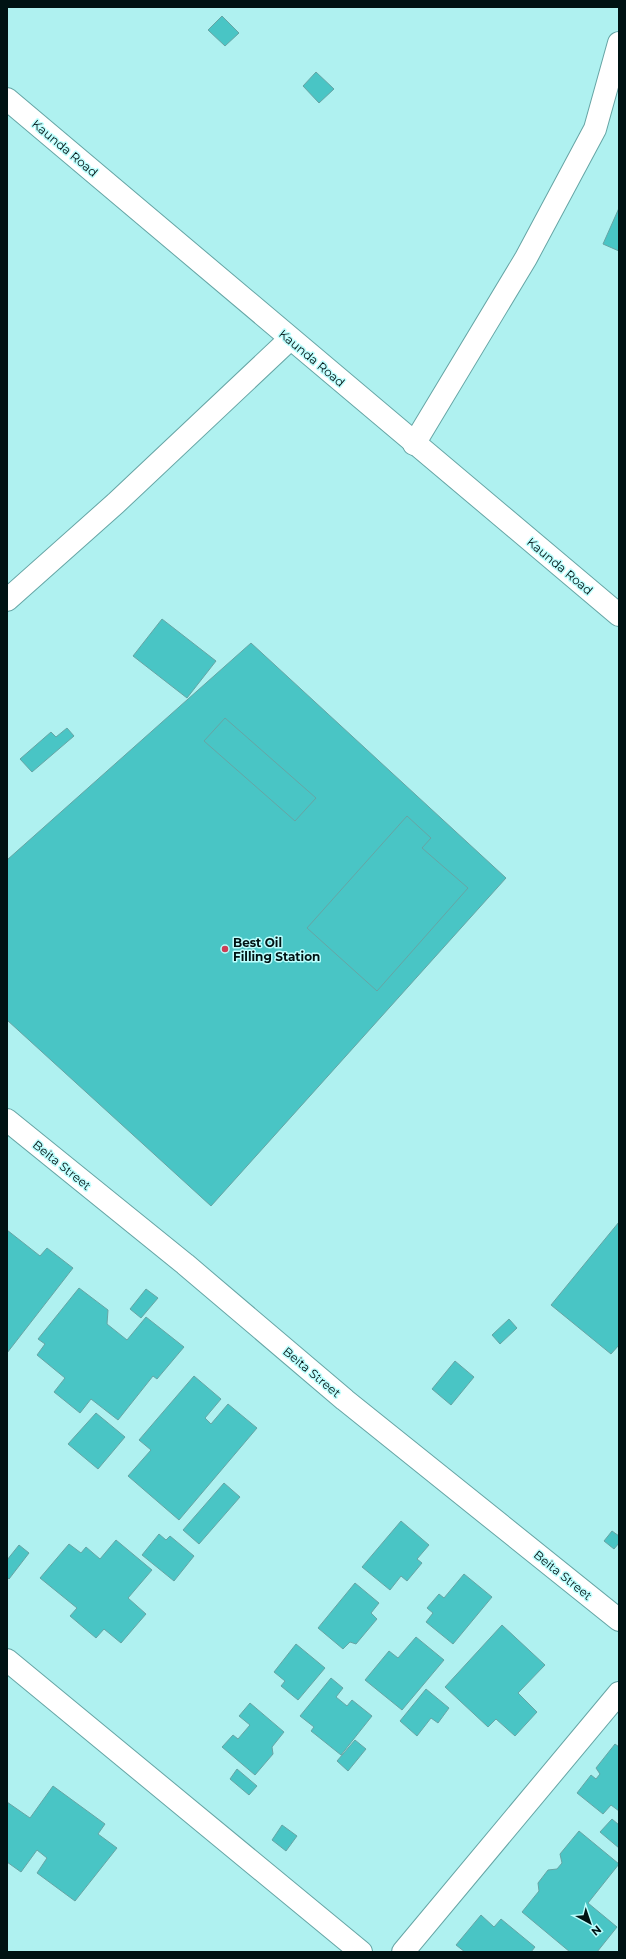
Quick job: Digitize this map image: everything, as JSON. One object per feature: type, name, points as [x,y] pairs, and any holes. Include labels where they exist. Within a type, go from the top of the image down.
[{"type":"street","points":[[414,444],[526,258],[595,129],[619,42]]},
{"type":"street","name":"Kaunda Road","points":[[7,99],[414,444],[619,615]]},
{"type":"street","points":[[7,600],[116,503],[290,339]]},
{"type":"street","name":"Beita Street","points":[[7,1120],[185,1264],[345,1400],[619,1620]]},
{"type":"street","points":[[7,1660],[361,1952]]},
{"type":"street","points":[[403,1952],[619,1693]]},
{"type":"building","points":[[222,16],[239,33],[225,46],[208,30]]},
{"type":"building","points":[[316,72],[334,89],[319,103],[303,86]]},
{"type":"building","points":[[619,208],[619,251],[603,244]]},
{"type":"building","points":[[162,619],[216,661],[187,698],[133,656]]},
{"type":"building","name":"Best Oil Filling Station","points":[[251,643],[506,878],[211,1206],[7,1020],[7,860]]},
{"type":"building","points":[[225,718],[316,798],[295,821],[204,741]]},
{"type":"building","points":[[67,728],[74,736],[32,772],[20,759],[51,732],[56,737]]},
{"type":"building","points":[[407,816],[431,838],[422,848],[468,888],[377,991],[307,928]]},
{"type":"building","points":[[619,1222],[619,1345],[611,1354],[551,1305]]},
{"type":"building","points":[[7,1230],[40,1256],[47,1248],[73,1268],[7,1353]]},
{"type":"building","points":[[79,1288],[108,1310],[107,1324],[127,1340],[146,1317],[184,1347],[157,1379],[153,1376],[118,1420],[91,1399],[80,1413],[54,1392],[65,1378],[37,1355],[45,1344],[38,1339]]},
{"type":"building","points":[[146,1289],[158,1298],[141,1318],[130,1309]]},
{"type":"building","points":[[509,1319],[517,1328],[500,1344],[492,1335]]},
{"type":"building","points":[[455,1361],[474,1377],[451,1405],[432,1389]]},
{"type":"building","points":[[194,1376],[221,1399],[205,1418],[211,1424],[228,1404],[257,1428],[179,1520],[128,1476],[151,1450],[139,1440]]},
{"type":"building","points":[[96,1413],[125,1437],[98,1469],[68,1444]]},
{"type":"building","points":[[224,1483],[240,1497],[199,1544],[183,1530]]},
{"type":"building","points":[[401,1521],[429,1545],[417,1559],[422,1563],[407,1581],[401,1576],[390,1590],[362,1567]]},
{"type":"building","points":[[612,1531],[619,1536],[619,1543],[614,1549],[604,1541]]},
{"type":"building","points":[[159,1534],[166,1540],[170,1536],[194,1556],[174,1581],[142,1555]]},
{"type":"building","points":[[116,1540],[152,1570],[128,1598],[146,1614],[121,1643],[104,1629],[96,1638],[70,1616],[77,1608],[40,1578],[69,1544],[81,1553],[86,1547],[100,1559]]},
{"type":"building","points":[[19,1545],[29,1553],[9,1579],[7,1577],[7,1560]]},
{"type":"building","points":[[464,1574],[492,1597],[453,1644],[426,1622],[433,1613],[427,1608],[439,1594],[444,1598]]},
{"type":"building","points":[[355,1583],[379,1603],[371,1613],[377,1619],[356,1644],[350,1642],[343,1649],[318,1628]]},
{"type":"building","points":[[502,1625],[545,1665],[518,1693],[537,1712],[515,1736],[496,1719],[488,1727],[445,1687]]},
{"type":"building","points":[[416,1637],[444,1660],[402,1710],[365,1680],[389,1651],[398,1658]]},
{"type":"building","points":[[296,1644],[325,1668],[298,1700],[281,1686],[285,1681],[274,1672]]},
{"type":"building","points":[[331,1678],[343,1688],[336,1697],[347,1706],[352,1700],[372,1716],[341,1755],[311,1731],[314,1727],[300,1716]]},
{"type":"building","points":[[426,1689],[449,1708],[438,1723],[431,1718],[417,1736],[400,1721]]},
{"type":"building","points":[[250,1703],[284,1732],[272,1747],[273,1754],[255,1775],[222,1747],[233,1735],[238,1739],[250,1725],[239,1716]]},
{"type":"building","points":[[355,1740],[366,1749],[348,1771],[337,1761]]},
{"type":"building","points":[[615,1744],[619,1747],[619,1811],[611,1805],[603,1814],[577,1793],[591,1775],[596,1779],[600,1774],[596,1768]]},
{"type":"building","points":[[237,1769],[257,1786],[249,1795],[230,1779]]},
{"type":"building","points":[[53,1786],[105,1824],[98,1834],[117,1848],[75,1901],[37,1873],[47,1858],[37,1850],[21,1872],[7,1862],[7,1802],[30,1818]]},
{"type":"building","points":[[612,1819],[619,1825],[619,1848],[600,1832]]},
{"type":"building","points":[[282,1825],[297,1836],[286,1851],[272,1840]]},
{"type":"building","points":[[579,1831],[619,1864],[588,1903],[617,1927],[597,1952],[570,1952],[522,1912],[539,1891],[538,1883],[548,1870],[557,1869],[562,1863],[560,1854]]},
{"type":"building","points":[[481,1915],[494,1927],[501,1919],[535,1947],[531,1952],[465,1952],[456,1945]]},
{"type":"place","name":"Best Oil Filling Station","points":[[225,949]]}]
